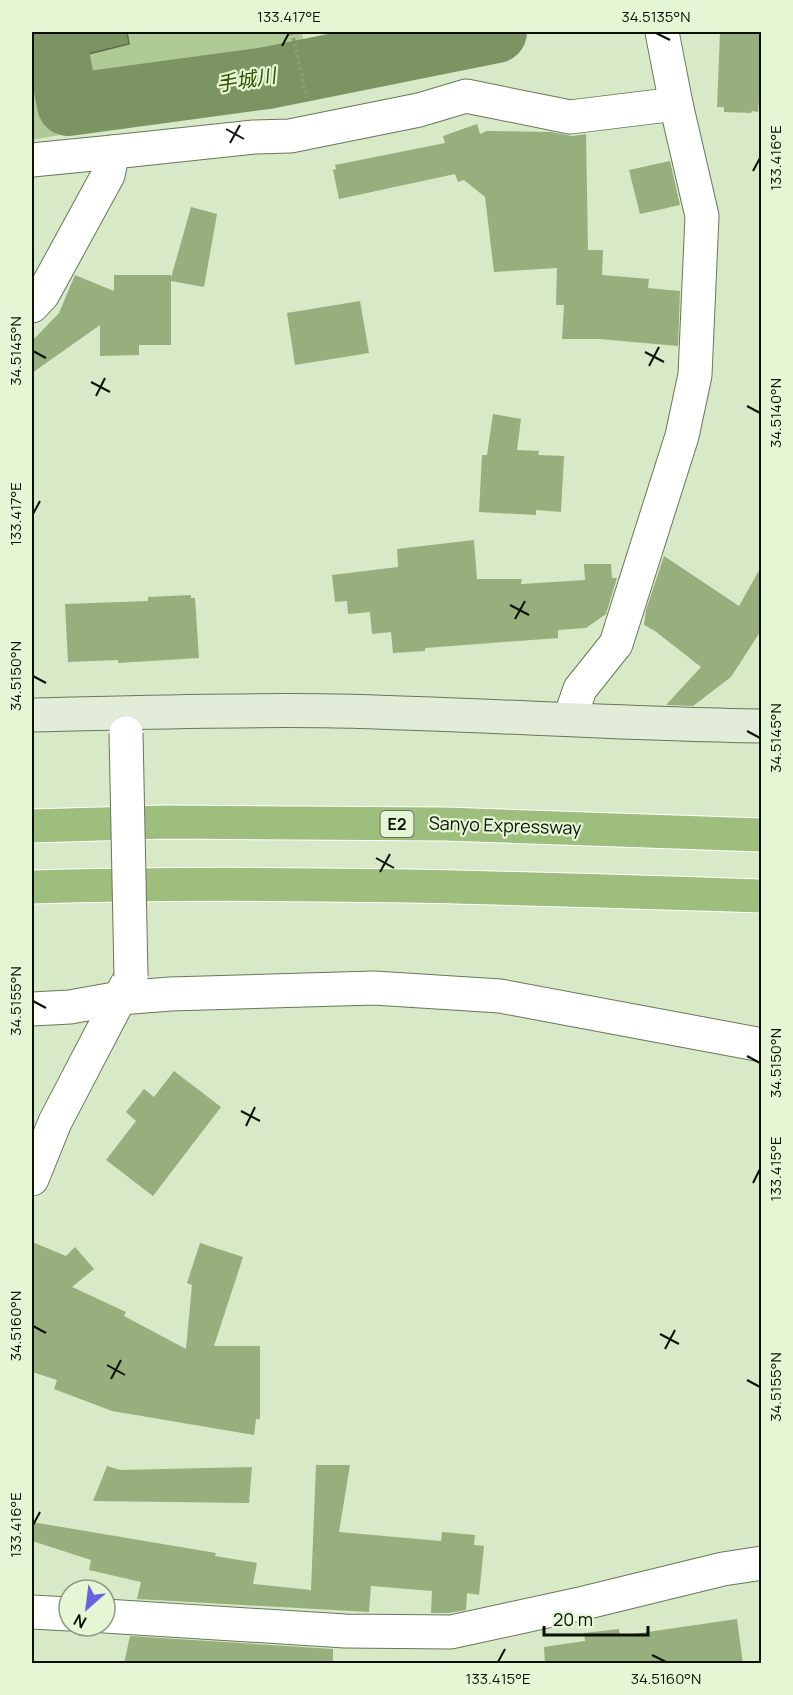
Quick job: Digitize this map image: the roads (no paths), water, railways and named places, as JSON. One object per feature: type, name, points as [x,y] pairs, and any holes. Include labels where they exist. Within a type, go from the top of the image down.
[{"type":"highway","name":"Sanyo Expressway","points":[[32,826],[167,822],[422,824],[762,834]]},
{"type":"highway","points":[[32,887],[168,883],[411,886],[762,896]]},
{"type":"street","points":[[570,718],[580,689],[616,644],[682,436],[695,375],[702,216],[675,104],[662,32]]},
{"type":"street","points":[[32,160],[254,137],[290,136],[419,110],[466,96],[570,117],[675,104]]},
{"type":"street","points":[[32,306],[43,294],[108,176],[113,152]]},
{"type":"street","points":[[32,715],[126,723],[333,711],[762,726]]},
{"type":"street","points":[[32,1179],[55,1122],[125,987],[126,723]]},
{"type":"street","points":[[32,1009],[70,1007],[125,987],[374,988],[500,996],[762,1045]]},
{"type":"street","points":[[117,1617],[345,1631],[451,1632],[723,1569],[762,1563]]},
{"type":"street","points":[[32,1612],[57,1613]]},
{"type":"waterway","name":"手城川","points":[[54,32],[68,105],[267,78],[496,32]]}]
